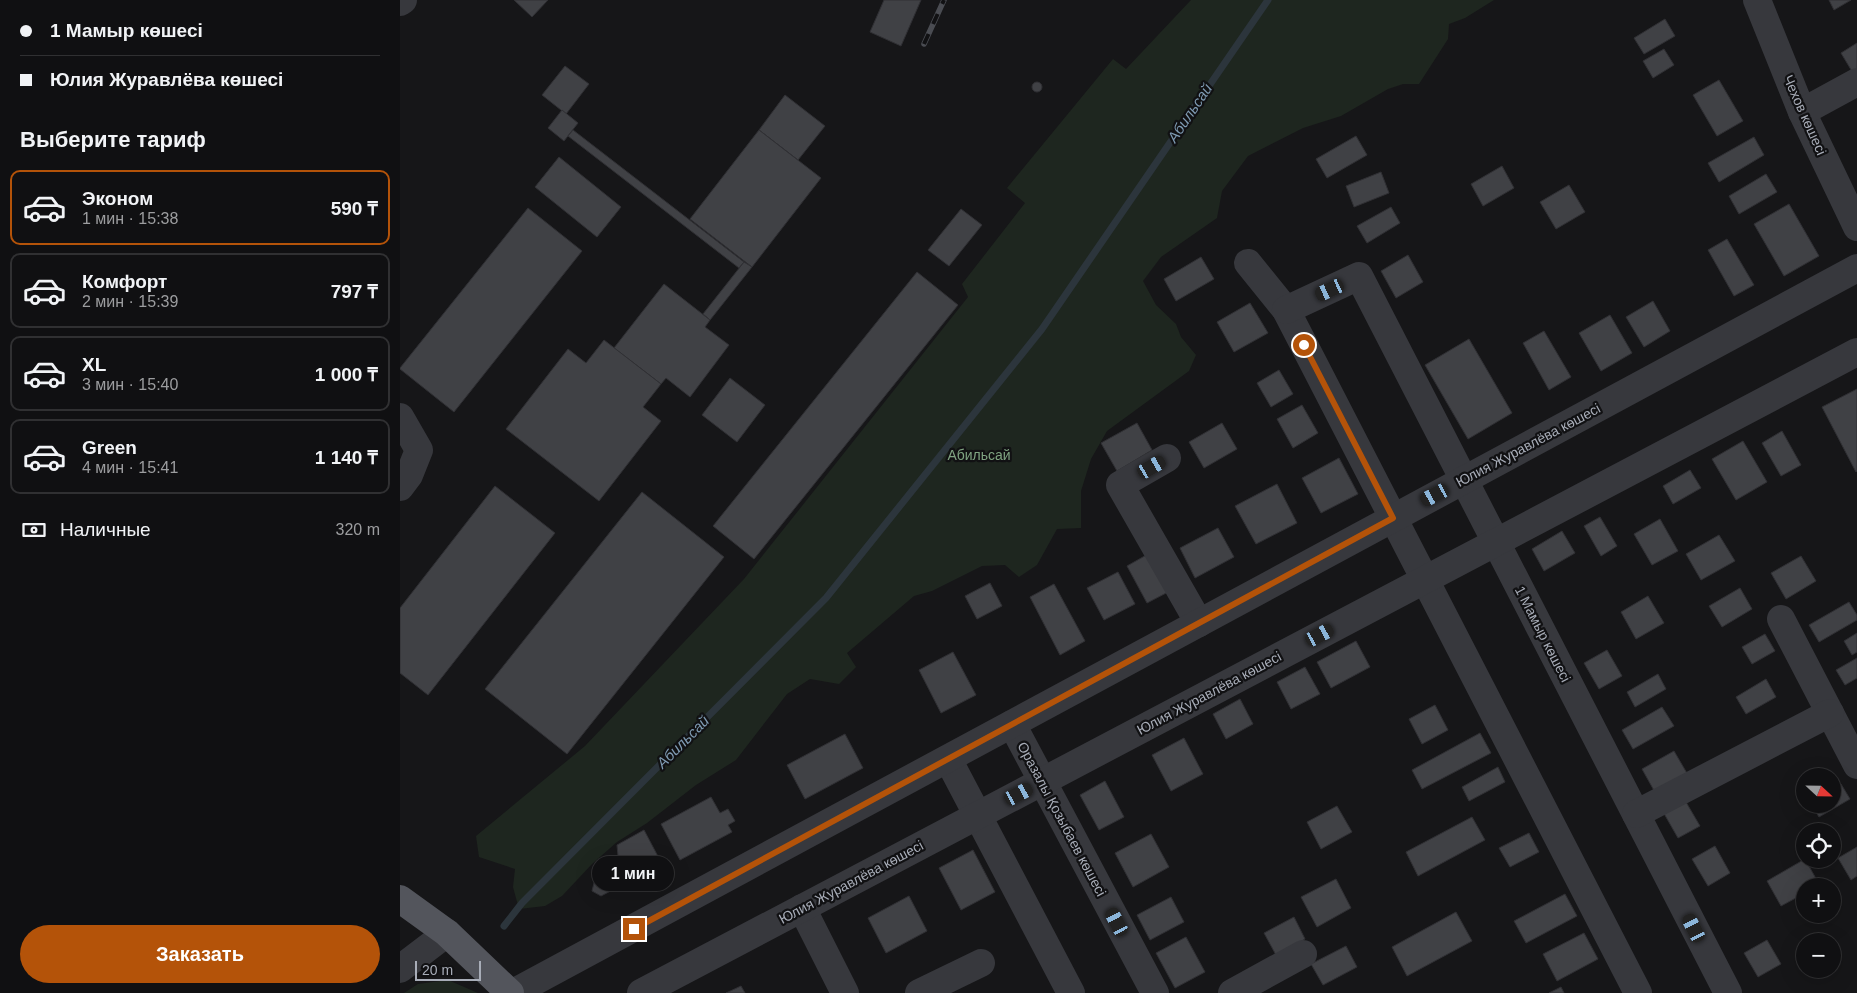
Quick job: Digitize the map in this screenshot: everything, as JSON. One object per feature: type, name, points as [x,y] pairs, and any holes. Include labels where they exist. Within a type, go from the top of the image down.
[{"type":"main road","points":[[400,899],[446,933],[511,993]]},
{"type":"street","name":"Чехов көшесі","points":[[1757,0],[1802,112],[1857,227]]},
{"type":"street","points":[[1802,112],[1857,82]]},
{"type":"street","points":[[1248,263],[1286,310],[1638,993]]},
{"type":"street","name":"Юлия Журавлёва көшесі","points":[[511,993],[1857,268]]},
{"type":"street","name":"1 Мамыр көшесі","points":[[1286,310],[1359,276],[1728,993]]},
{"type":"street","name":"Юлия Журавлёва көшесі","points":[[641,993],[1857,352]]},
{"type":"street","points":[[400,417],[419,450],[409,475],[400,487]]},
{"type":"street","points":[[1168,458],[1120,485],[1200,623]]},
{"type":"street","points":[[1781,619],[1857,765]]},
{"type":"street","points":[[1636,814],[1830,713]]},
{"type":"street","name":"Оразалы Қозыбаев көшесі","points":[[1012,724],[1155,993]]},
{"type":"street","points":[[948,759],[1071,993]]},
{"type":"street","points":[[802,908],[844,993]]},
{"type":"street","points":[[400,969],[446,933]]},
{"type":"street","points":[[1232,993],[1302,954]]},
{"type":"street","points":[[919,993],[982,963]]},
{"type":"green space","name":"Абильсай","points":[[1191,0],[1494,0],[1465,18],[1449,24],[1448,39],[1419,84],[1403,84],[1388,89],[1341,116],[1303,128],[1248,156],[1222,191],[1217,218],[1161,257],[1143,281],[1156,305],[1176,324],[1181,337],[1196,355],[1189,371],[1107,431],[1091,459],[1081,491],[1081,528],[1057,529],[1037,565],[1019,577],[1005,565],[982,566],[932,591],[914,596],[847,653],[856,667],[839,684],[810,679],[787,694],[736,760],[696,785],[647,823],[617,842],[592,864],[562,896],[545,906],[519,909],[513,887],[515,869],[479,857],[476,836],[585,746],[744,579],[968,297],[962,284],[1025,203],[1007,188],[1113,59],[1126,69]]},
{"type":"green space","points":[[448,980],[478,993],[404,993],[418,984]]},
{"type":"building","points":[[514,0],[548,0],[532,17]]},
{"type":"building","points":[[884,0],[921,0],[901,46],[870,32]]},
{"type":"building","points":[[1829,0],[1851,0],[1834,10]]},
{"type":"building","points":[[1665,19],[1675,36],[1644,54],[1634,38]]},
{"type":"building","points":[[1857,43],[1857,70],[1853,73],[1841,53]]},
{"type":"building","points":[[1664,49],[1674,65],[1653,78],[1643,61]]},
{"type":"building","points":[[565,66],[589,84],[566,114],[542,95]]},
{"type":"building","points":[[1719,80],[1743,121],[1717,136],[1693,95]]},
{"type":"building","points":[[1035,82],[1039,82],[1042,87],[1041,91],[1035,92],[1032,89],[1032,85]]},
{"type":"building","points":[[785,95],[825,126],[798,160],[759,130]]},
{"type":"building","points":[[562,110],[578,123],[564,141],[548,128]]},
{"type":"building","points":[[573,130],[744,262],[739,268],[568,136]]},
{"type":"building","points":[[759,130],[821,178],[752,267],[690,219]]},
{"type":"building","points":[[1356,136],[1367,155],[1327,178],[1316,159]]},
{"type":"building","points":[[1754,137],[1764,155],[1719,182],[1708,163]]},
{"type":"building","points":[[559,157],[621,207],[597,237],[535,187]]},
{"type":"building","points":[[1502,166],[1514,188],[1483,206],[1471,184]]},
{"type":"building","points":[[1381,172],[1389,193],[1354,207],[1346,186]]},
{"type":"building","points":[[1766,174],[1777,192],[1739,214],[1729,196]]},
{"type":"building","points":[[1569,185],[1585,212],[1556,229],[1540,202]]},
{"type":"building","points":[[1789,204],[1819,256],[1784,276],[1754,224]]},
{"type":"building","points":[[1391,207],[1400,223],[1367,243],[1357,226]]},
{"type":"building","points":[[528,208],[582,251],[454,412],[400,368]]},
{"type":"building","points":[[961,209],[982,225],[949,266],[928,250]]},
{"type":"building","points":[[1727,239],[1754,285],[1734,296],[1708,250]]},
{"type":"building","points":[[1408,255],[1423,282],[1396,298],[1381,271]]},
{"type":"building","points":[[1201,257],[1214,279],[1176,301],[1164,279]]},
{"type":"building","points":[[744,262],[752,267],[710,320],[703,314]]},
{"type":"building","points":[[917,272],[958,305],[754,559],[713,526]]},
{"type":"building","points":[[664,284],[710,320],[705,327],[729,345],[690,397],[666,378],[661,384],[614,348]]},
{"type":"building","points":[[1653,301],[1670,331],[1644,347],[1626,317]]},
{"type":"building","points":[[1250,303],[1268,333],[1234,352],[1217,322]]},
{"type":"building","points":[[1610,315],[1632,353],[1601,371],[1579,333]]},
{"type":"building","points":[[1544,331],[1571,377],[1549,390],[1523,343]]},
{"type":"building","points":[[1469,339],[1512,413],[1468,439],[1425,365]]},
{"type":"building","points":[[604,340],[661,384],[643,407],[661,421],[599,501],[506,429],[568,349],[586,363]]},
{"type":"building","points":[[1279,370],[1293,394],[1271,407],[1257,383]]},
{"type":"building","points":[[730,378],[765,405],[737,442],[702,415]]},
{"type":"building","points":[[1857,389],[1857,471],[1856,472],[1822,407]]},
{"type":"building","points":[[1302,405],[1318,433],[1293,448],[1277,419]]},
{"type":"building","points":[[1137,423],[1152,450],[1117,471],[1101,443]]},
{"type":"building","points":[[1222,423],[1237,449],[1204,468],[1189,442]]},
{"type":"building","points":[[1782,431],[1801,465],[1781,476],[1762,443]]},
{"type":"building","points":[[1743,441],[1767,482],[1736,500],[1712,459]]},
{"type":"building","points":[[1339,458],[1358,494],[1321,513],[1302,478]]},
{"type":"building","points":[[1690,470],[1701,488],[1673,504],[1663,486]]},
{"type":"building","points":[[1277,484],[1297,523],[1256,544],[1235,506]]},
{"type":"building","points":[[495,486],[555,533],[428,695],[400,673],[400,608]]},
{"type":"building","points":[[642,492],[724,557],[567,754],[485,689]]},
{"type":"building","points":[[1600,517],[1617,546],[1601,556],[1584,526]]},
{"type":"building","points":[[1660,519],[1678,551],[1652,565],[1634,534]]},
{"type":"building","points":[[1218,528],[1234,557],[1195,578],[1180,548]]},
{"type":"building","points":[[1562,531],[1575,553],[1544,571],[1532,549]]},
{"type":"building","points":[[1719,535],[1735,561],[1701,580],[1686,554]]},
{"type":"building","points":[[1150,553],[1170,591],[1147,603],[1127,566]]},
{"type":"building","points":[[1801,556],[1816,581],[1786,599],[1771,573]]},
{"type":"building","points":[[1118,572],[1135,604],[1104,620],[1087,588]]},
{"type":"building","points":[[990,583],[1002,606],[977,619],[965,596]]},
{"type":"building","points":[[1054,584],[1085,641],[1060,655],[1030,597]]},
{"type":"building","points":[[1740,588],[1752,609],[1722,627],[1709,606]]},
{"type":"building","points":[[1648,596],[1664,623],[1636,639],[1621,612]]},
{"type":"building","points":[[1849,602],[1857,615],[1857,620],[1819,642],[1809,625]]},
{"type":"building","points":[[1857,633],[1857,652],[1852,655],[1844,641]]},
{"type":"building","points":[[1765,634],[1775,651],[1752,664],[1742,647]]},
{"type":"building","points":[[1356,641],[1370,667],[1331,688],[1317,662]]},
{"type":"building","points":[[1607,650],[1622,676],[1599,689],[1584,663]]},
{"type":"building","points":[[953,652],[976,695],[941,713],[919,670]]},
{"type":"building","points":[[1857,658],[1857,678],[1845,685],[1836,670]]},
{"type":"building","points":[[1305,667],[1320,694],[1291,709],[1277,682]]},
{"type":"building","points":[[1658,674],[1666,689],[1635,707],[1627,692]]},
{"type":"building","points":[[1766,679],[1776,697],[1746,714],[1736,697]]},
{"type":"building","points":[[1240,699],[1253,724],[1226,739],[1213,714]]},
{"type":"building","points":[[1435,705],[1448,730],[1422,744],[1409,719]]},
{"type":"building","points":[[1662,707],[1674,726],[1633,749],[1622,730]]},
{"type":"building","points":[[1480,733],[1491,753],[1422,789],[1412,770]]},
{"type":"building","points":[[845,734],[863,768],[805,799],[787,765]]},
{"type":"building","points":[[1184,738],[1203,774],[1171,791],[1152,755]]},
{"type":"building","points":[[1674,751],[1688,775],[1656,794],[1642,769]]},
{"type":"building","points":[[1498,767],[1505,782],[1469,801],[1462,787]]},
{"type":"building","points":[[1105,781],[1124,817],[1099,830],[1080,795]]},
{"type":"building","points":[[1841,784],[1850,799],[1841,804]]},
{"type":"building","points":[[711,797],[720,813],[728,809],[735,821],[728,825],[732,832],[680,860],[661,824]]},
{"type":"building","points":[[1683,797],[1700,826],[1678,838],[1662,810]]},
{"type":"building","points":[[1337,806],[1352,832],[1321,849],[1307,822]]},
{"type":"building","points":[[1817,813],[1826,813],[1819,817]]},
{"type":"building","points":[[1472,817],[1485,840],[1418,876],[1406,852]]},
{"type":"building","points":[[644,830],[662,864],[601,896],[592,891],[598,867],[618,856],[617,845]]},
{"type":"building","points":[[1529,833],[1539,852],[1510,867],[1499,848]]},
{"type":"building","points":[[1151,834],[1169,867],[1133,887],[1115,853]]},
{"type":"building","points":[[1715,846],[1730,873],[1708,886],[1692,859]]},
{"type":"building","points":[[1857,847],[1857,876],[1851,880],[1841,863],[1841,856]]},
{"type":"building","points":[[973,850],[995,892],[961,910],[939,868]]},
{"type":"building","points":[[1796,864],[1796,868],[1810,868],[1816,878],[1796,878],[1796,898],[1781,906],[1767,881]]},
{"type":"building","points":[[1336,879],[1351,908],[1317,927],[1301,897]]},
{"type":"building","points":[[1565,894],[1577,916],[1526,943],[1514,921]]},
{"type":"building","points":[[909,896],[927,931],[886,953],[868,918]]},
{"type":"building","points":[[1171,897],[1184,922],[1150,940],[1137,915]]},
{"type":"building","points":[[1456,912],[1472,941],[1407,976],[1392,947]]},
{"type":"building","points":[[1294,917],[1305,939],[1276,955],[1264,933]]},
{"type":"building","points":[[1584,933],[1598,959],[1557,981],[1543,954]]},
{"type":"building","points":[[1186,937],[1205,972],[1175,988],[1156,953]]},
{"type":"building","points":[[1767,940],[1781,964],[1758,977],[1744,953]]},
{"type":"building","points":[[1346,946],[1357,967],[1323,985],[1311,964]]},
{"type":"building","points":[[741,986],[745,993],[726,993]]},
{"type":"building","points":[[1561,987],[1564,993],[1549,993]]},
{"type":"waterway","name":"Абильсай","points":[[504,926],[522,903],[826,598],[1042,329],[1268,0]]},
{"type":"railway","points":[[924,44],[944,0]]},
{"type":"route","points":[[634,929],[1393,518],[1304,345]]}]
